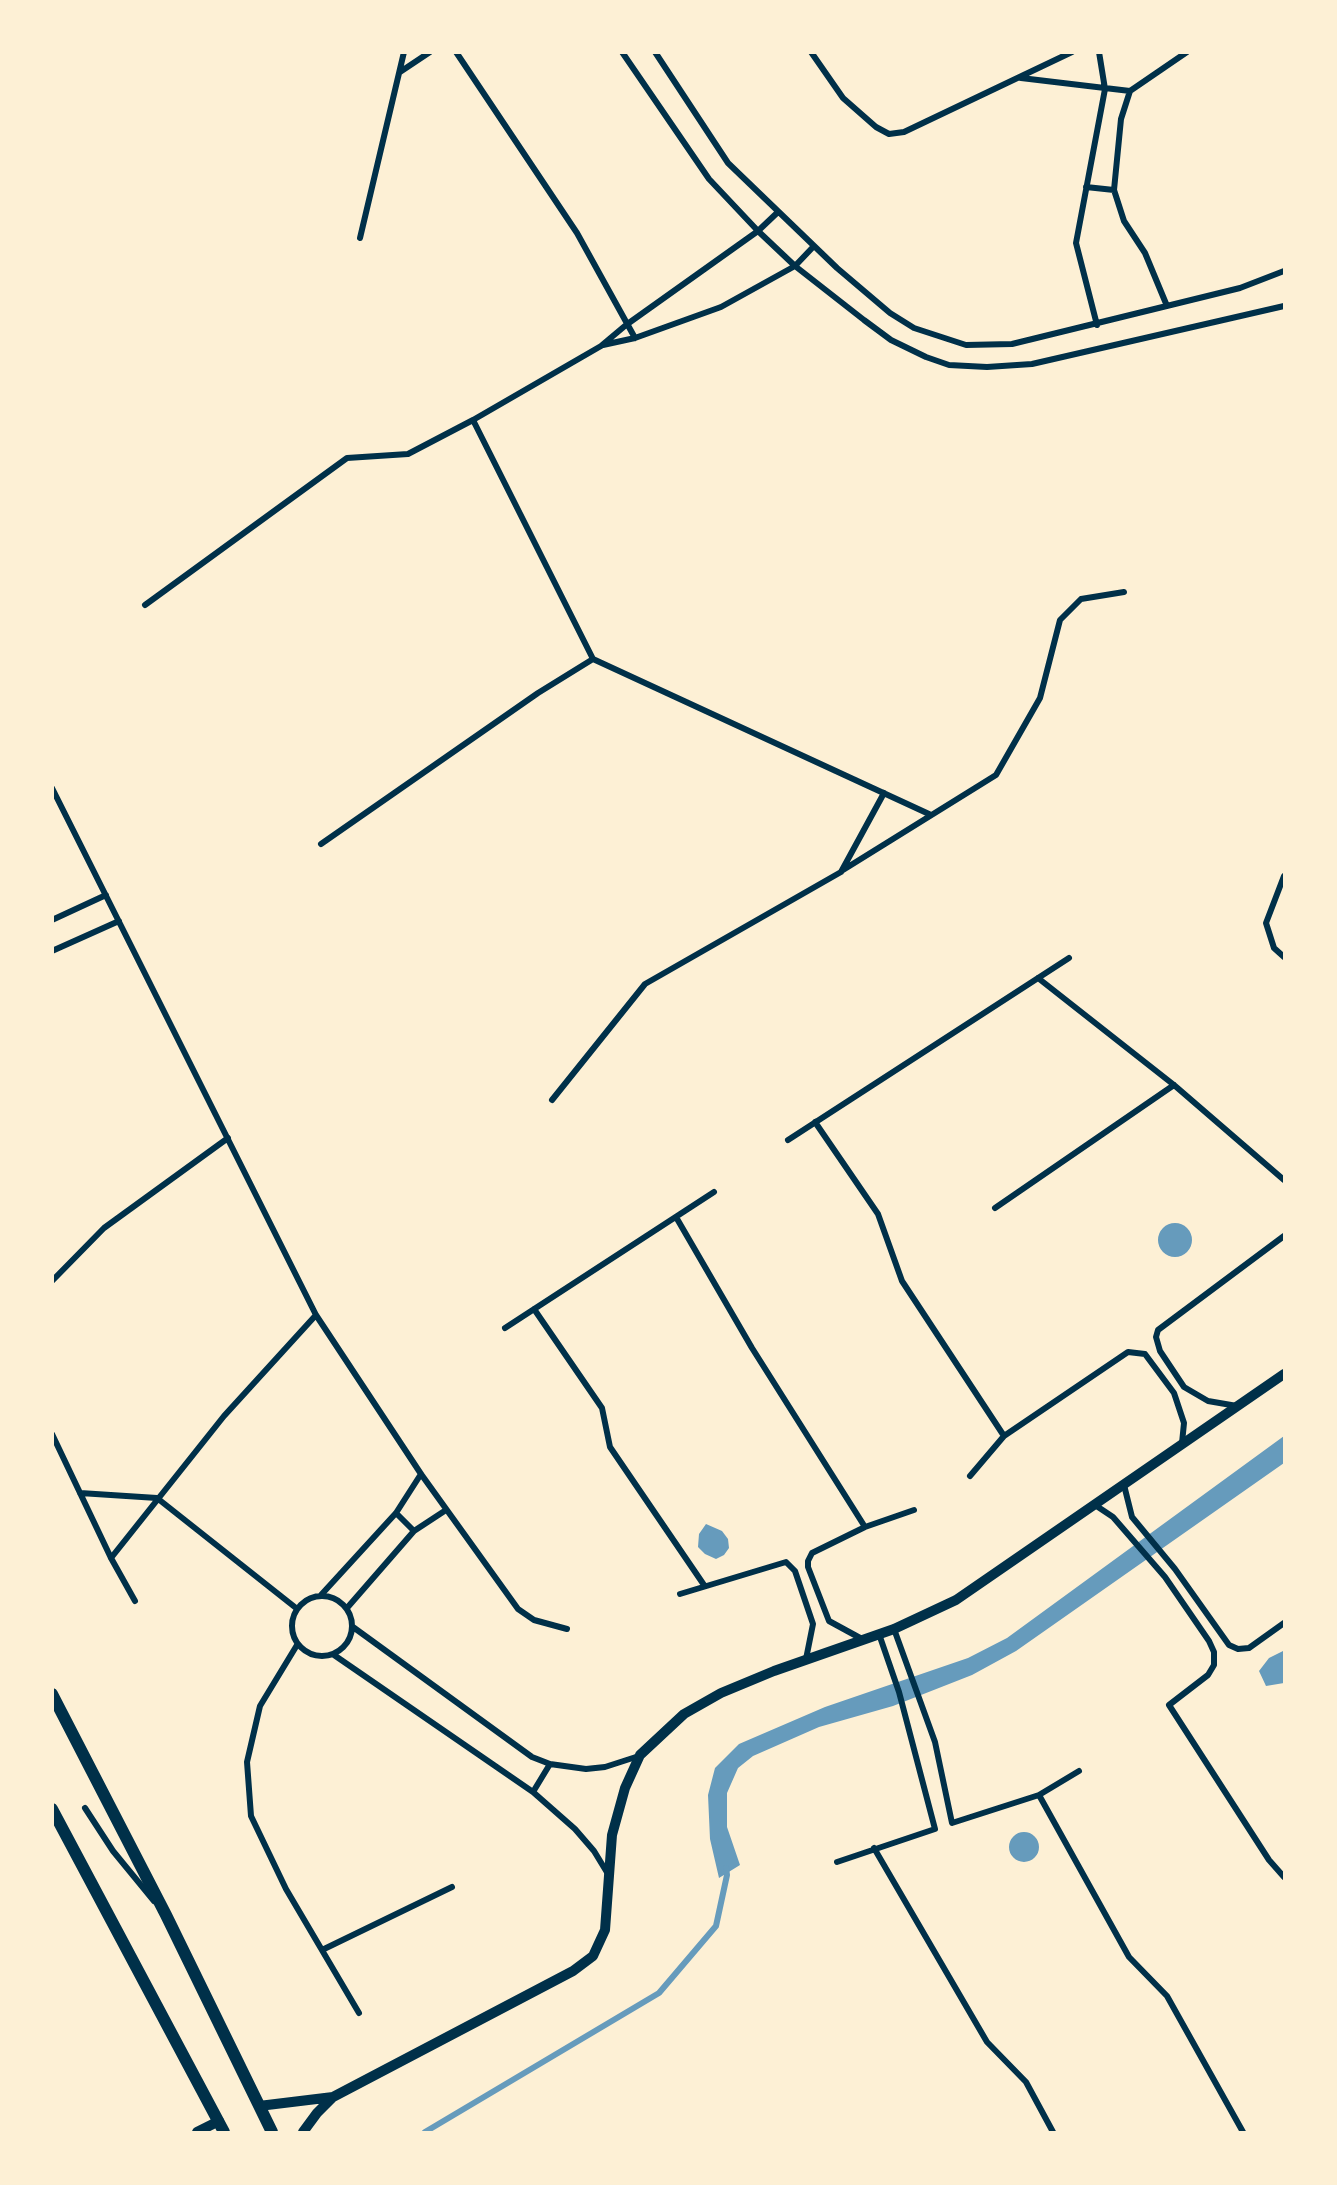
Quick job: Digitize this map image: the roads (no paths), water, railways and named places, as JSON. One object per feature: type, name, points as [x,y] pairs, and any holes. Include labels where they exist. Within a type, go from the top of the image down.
[{"type":"main road","points":[[52,1694],[166,1915],[272,2133]]},
{"type":"main road","points":[[52,1809],[221,2127]]},
{"type":"street","points":[[360,238],[404,52]]},
{"type":"street","points":[[400,72],[430,52]]},
{"type":"street","points":[[456,52],[577,233],[635,338]]},
{"type":"street","points":[[622,52],[709,179],[758,231],[795,266],[891,340],[949,365],[987,367],[1032,364],[1284,306]]},
{"type":"street","points":[[655,52],[728,163],[814,246],[890,313],[914,328],[966,345],[1012,344],[1097,325],[1240,288],[1284,271]]},
{"type":"street","points":[[811,52],[843,98],[876,127],[889,134],[904,132],[1072,52]]},
{"type":"street","points":[[1097,325],[1076,243],[1105,89],[1099,52]]},
{"type":"street","points":[[1167,306],[1145,254],[1124,221],[1114,190],[1121,119],[1130,91],[1187,52]]},
{"type":"street","points":[[1020,78],[1130,91]]},
{"type":"street","points":[[1086,187],[1114,190]]},
{"type":"street","points":[[145,605],[346,458],[408,454],[474,420],[601,346],[626,325],[758,231],[778,212]]},
{"type":"street","points":[[601,346],[635,338],[721,307],[795,266],[814,246]]},
{"type":"street","points":[[474,420],[594,659],[929,814]]},
{"type":"street","points":[[552,1100],[645,984],[840,872],[929,814],[996,775],[1040,698],[1060,620],[1081,599],[1124,592]]},
{"type":"street","points":[[321,844],[538,693],[594,659]]},
{"type":"street","points":[[52,788],[316,1315],[421,1474],[518,1610],[541,1623],[567,1629]]},
{"type":"street","points":[[840,872],[884,794]]},
{"type":"street","points":[[1284,876],[1266,923],[1274,948],[1284,957]]},
{"type":"street","points":[[52,921],[106,895]]},
{"type":"street","points":[[52,951],[119,921]]},
{"type":"street","points":[[788,1140],[1069,958]]},
{"type":"street","points":[[1038,978],[1174,1085],[1284,1180]]},
{"type":"street","points":[[995,1208],[1174,1085]]},
{"type":"street","points":[[815,1122],[878,1214],[902,1281],[1004,1436]]},
{"type":"street","points":[[52,1281],[104,1228],[228,1138]]},
{"type":"street","points":[[505,1328],[714,1191]]},
{"type":"street","points":[[676,1217],[752,1348],[865,1527]]},
{"type":"street","points":[[1240,1406],[1208,1401],[1184,1387],[1160,1351],[1156,1337],[1158,1329],[1284,1236]]},
{"type":"street","points":[[534,1309],[602,1408],[610,1447],[704,1585]]},
{"type":"street","points":[[111,1558],[224,1416],[316,1315]]},
{"type":"street","points":[[970,1476],[1004,1436],[1128,1352],[1136,1351],[1145,1354],[1178,1401],[1184,1423],[1182,1446]]},
{"type":"street","points":[[353,1627],[532,1757],[550,1764],[577,1768],[605,1767],[640,1755],[684,1714],[721,1693],[774,1671],[894,1629],[974,1589],[1284,1374]]},
{"type":"street","points":[[52,1434],[111,1558],[135,1601]]},
{"type":"street","points":[[321,1595],[396,1513],[421,1474]]},
{"type":"street","points":[[1124,1485],[1132,1517],[1175,1569],[1229,1645],[1238,1649],[1249,1648],[1284,1623]]},
{"type":"street","points":[[80,1493],[157,1498],[296,1608]]},
{"type":"street","points":[[1095,1505],[1121,1525],[1165,1577],[1214,1652],[1214,1665],[1208,1676],[1169,1705],[1269,1860],[1284,1877]]},
{"type":"street","points":[[348,1608],[414,1531],[446,1510]]},
{"type":"street","points":[[862,1640],[829,1621],[808,1567],[813,1553],[865,1527],[914,1510]]},
{"type":"street","points":[[396,1513],[414,1531]]},
{"type":"street","points":[[680,1594],[786,1562],[791,1565],[813,1624],[806,1661]]},
{"type":"street","points":[[321,1595],[332,1596],[348,1608],[353,1627],[347,1644],[333,1655],[314,1656],[297,1645],[290,1627],[296,1608],[312,1596],[321,1595]]},
{"type":"street","points":[[894,1629],[921,1711],[935,1742],[952,1823],[1039,1795],[1079,1771]]},
{"type":"street","points":[[837,1862],[935,1829],[921,1770],[879,1634]]},
{"type":"street","points":[[297,1645],[260,1706],[247,1762],[250,1816],[286,1889],[359,2013]]},
{"type":"street","points":[[333,1655],[533,1792],[575,1829],[594,1851],[608,1875]]},
{"type":"street","points":[[303,2133],[317,2113],[333,2097],[583,1965],[593,1956],[602,1939],[608,1875],[618,1808],[640,1755]]},
{"type":"street","points":[[533,1792],[550,1764]]},
{"type":"street","points":[[1039,1795],[1129,1958],[1167,1996],[1243,2133]]},
{"type":"street","points":[[85,1808],[113,1851],[166,1915]]},
{"type":"street","points":[[874,1848],[987,2042],[1026,2082],[1053,2133]]},
{"type":"street","points":[[322,1950],[452,1887]]},
{"type":"street","points":[[259,2106],[333,2097]]},
{"type":"street","points":[[197,2133],[221,2127]]},
{"type":"water","points":[[1175,1223],[1187,1228],[1192,1240],[1187,1252],[1175,1257],[1163,1252],[1158,1240],[1163,1228]]},
{"type":"water","points":[[1284,1436],[1284,1463],[1016,1651],[972,1675],[893,1706],[819,1727],[753,1756],[738,1768],[727,1793],[727,1827],[740,1865],[719,1878],[710,1839],[708,1795],[715,1768],[739,1744],[825,1707],[968,1658],[1007,1638]]},
{"type":"water","points":[[706,1524],[722,1531],[728,1539],[729,1548],[724,1555],[716,1559],[705,1554],[698,1547],[699,1534]]},
{"type":"water","points":[[1283,1651],[1284,1683],[1266,1686],[1259,1671],[1269,1658]]},
{"type":"water","points":[[1024,1832],[1030,1833],[1038,1841],[1038,1853],[1030,1861],[1024,1862],[1018,1861],[1010,1853],[1009,1847],[1010,1841],[1018,1833]]},
{"type":"waterway","points":[[425,2132],[659,1993],[716,1926],[727,1875],[726,1868]]}]
